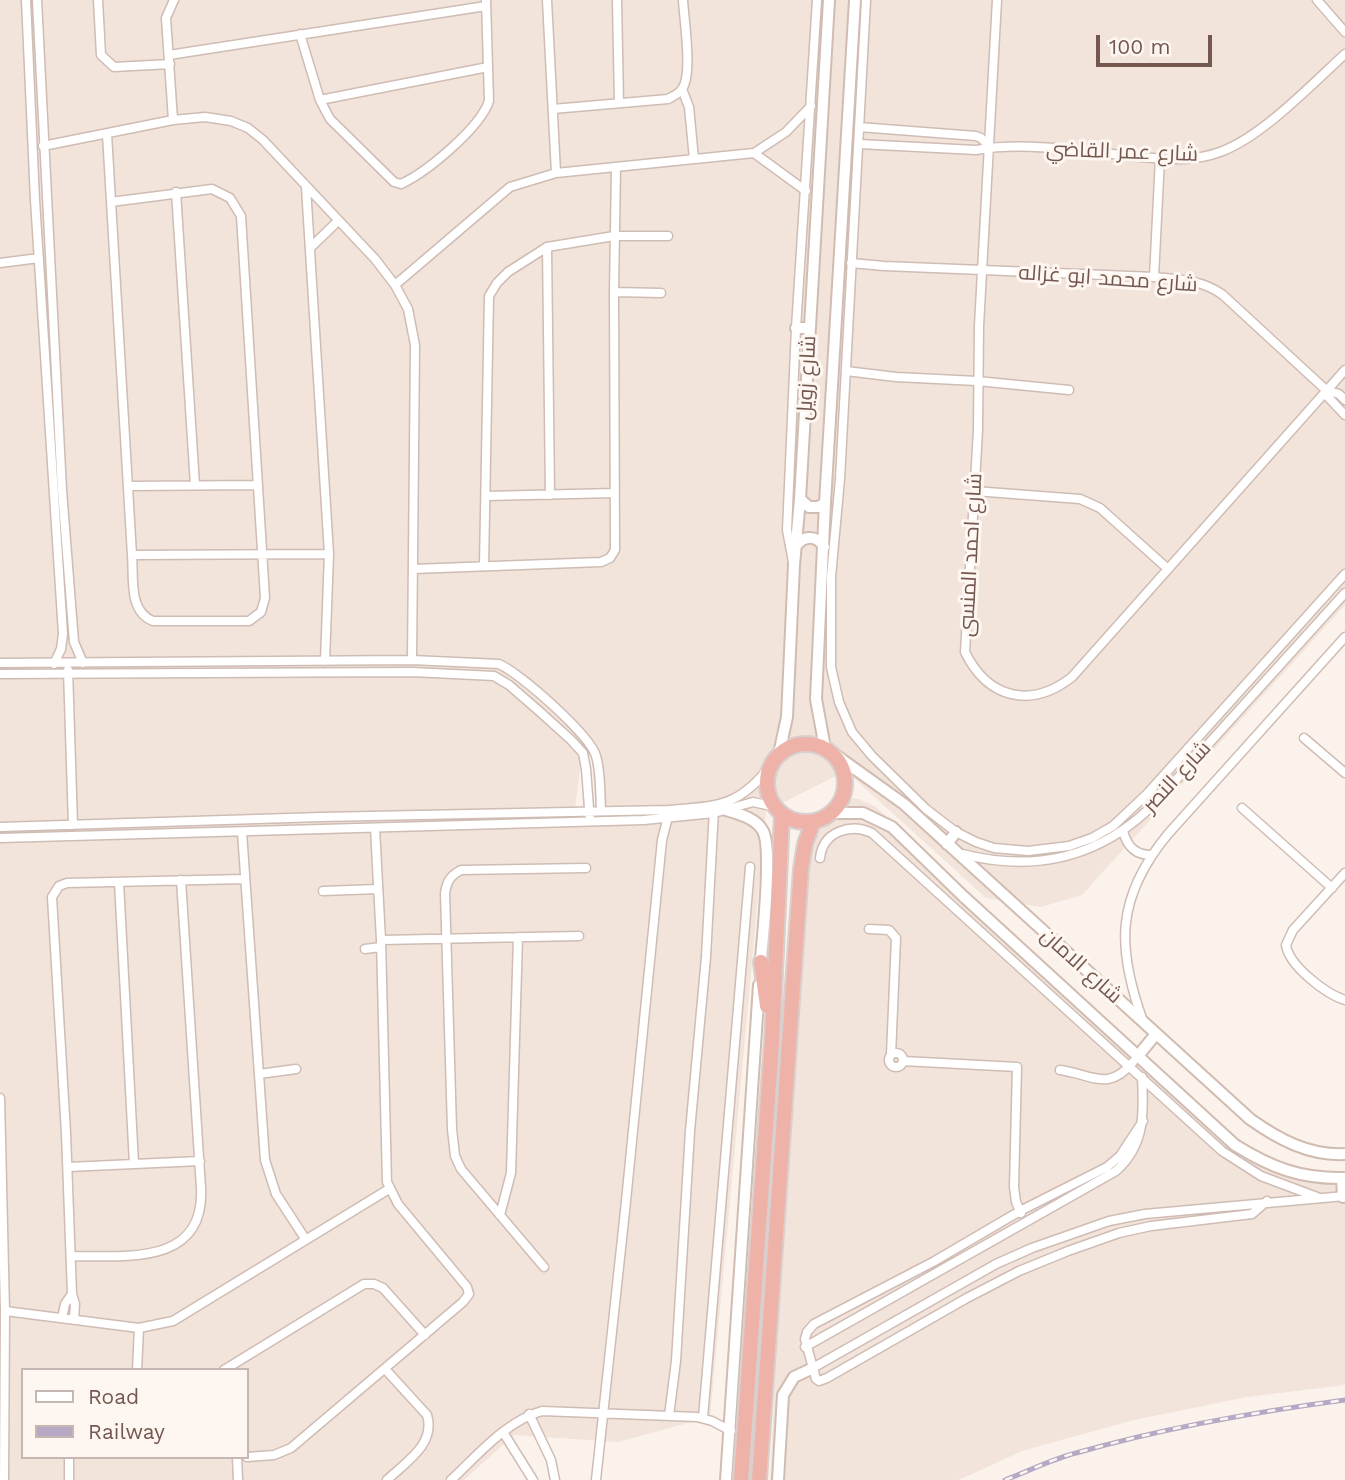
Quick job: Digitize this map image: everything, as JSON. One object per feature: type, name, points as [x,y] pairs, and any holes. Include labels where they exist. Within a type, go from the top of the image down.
[{"type":"highway","points":[[741,1480],[772,1041],[779,811],[767,787],[775,760],[791,746],[805,743],[828,749],[842,764],[846,781],[842,799],[832,813],[813,822],[797,821],[779,811]]},
{"type":"highway","points":[[759,1480],[801,869],[805,844],[813,822]]},
{"type":"highway","points":[[761,962],[772,1041]]},
{"type":"street","points":[[26,0],[35,200],[63,634],[61,649],[54,664]]},
{"type":"street","points":[[37,0],[45,199],[62,490],[73,634],[76,650],[83,663]]},
{"type":"street","points":[[98,0],[102,55],[114,66],[169,60],[300,34],[486,3],[489,101],[482,117],[429,167],[401,184],[394,182],[341,132],[331,119],[320,100],[300,34]]},
{"type":"street","points":[[173,120],[166,18],[174,0]]},
{"type":"street","points":[[547,0],[556,173]]},
{"type":"street","points":[[617,0],[618,103]]},
{"type":"street","points":[[553,109],[668,99],[682,89],[687,73],[683,0]]},
{"type":"street","points":[[794,565],[787,530],[796,328],[817,0]]},
{"type":"street","name":"شارع زويل","points":[[775,760],[787,718],[829,0]]},
{"type":"street","name":"شارع زويل","points":[[828,749],[816,699],[825,503],[847,218],[855,0]]},
{"type":"street","points":[[866,0],[859,144],[847,218],[851,262],[831,577],[834,686],[852,732],[926,808],[956,832],[985,845],[1019,851],[1053,849],[1093,838],[1113,825],[1147,794],[1345,574]]},
{"type":"street","name":"شارع احمد المنسى","points":[[997,0],[977,381],[978,430],[965,652],[982,679],[1001,691],[1027,696],[1044,694],[1072,677],[1345,370]]},
{"type":"street","points":[[1317,0],[1345,32]]},
{"type":"street","name":"شارع عمر القاضي","points":[[859,144],[976,150],[989,146],[1194,160],[1222,152],[1251,136],[1345,54]]},
{"type":"street","points":[[320,100],[488,67]]},
{"type":"street","points":[[682,89],[689,107],[694,159]]},
{"type":"street","points":[[395,285],[504,190],[515,185],[556,173],[754,153],[786,132],[811,106]]},
{"type":"street","points":[[43,146],[173,120],[214,117],[240,124],[263,139],[395,285],[408,309],[415,345],[412,660]]},
{"type":"street","name":"شارع عمر القاضي","points":[[859,127],[976,136],[989,146]]},
{"type":"street","points":[[107,134],[111,202],[128,486],[132,555],[135,604],[145,618],[153,621],[242,622],[256,617],[264,605],[241,216],[230,198],[222,192],[201,189],[111,202]]},
{"type":"street","points":[[754,153],[806,191]]},
{"type":"street","points":[[1154,277],[1160,158]]},
{"type":"street","points":[[413,569],[606,561],[615,550],[614,236],[617,167]]},
{"type":"street","points":[[306,187],[328,554],[325,661]]},
{"type":"street","points":[[176,192],[195,485]]},
{"type":"street","points":[[35,200],[45,199]]},
{"type":"street","points":[[310,248],[338,221]]},
{"type":"street","points":[[484,566],[489,296],[508,272],[547,247],[614,236],[668,236]]},
{"type":"street","points":[[547,247],[550,495]]},
{"type":"street","points":[[0,262],[39,258]]},
{"type":"street","name":"شارع محمد ابو غزاله","points":[[851,262],[983,271],[1154,277],[1210,286],[1220,292],[1326,390],[1339,394],[1345,400]]},
{"type":"street","points":[[614,292],[661,293]]},
{"type":"street","points":[[42,317],[53,317]]},
{"type":"street","points":[[796,328],[810,328]]},
{"type":"street","points":[[846,371],[1069,390]]},
{"type":"street","name":"شارع محمد ابو غزاله","points":[[1326,390],[1328,397],[1345,415]]},
{"type":"street","points":[[128,486],[258,485]]},
{"type":"street","points":[[974,491],[1080,499],[1091,503],[1168,569]]},
{"type":"street","points":[[486,496],[615,493]]},
{"type":"street","points":[[800,499],[809,507],[818,507],[825,503]]},
{"type":"street","points":[[796,547],[801,540],[810,537],[818,540],[824,547]]},
{"type":"street","points":[[132,555],[328,554]]},
{"type":"street","name":"شارع النصر","points":[[957,853],[1013,863],[1048,860],[1096,846],[1123,831],[1156,802],[1345,593]]},
{"type":"street","points":[[63,634],[73,634]]},
{"type":"street","name":"شارع النصر","points":[[1144,1023],[1127,971],[1124,947],[1130,901],[1138,879],[1151,855],[1345,637]]},
{"type":"street","points":[[1284,642],[1293,649]]},
{"type":"street","points":[[0,663],[412,660],[499,664],[509,669],[547,702],[593,748],[598,765],[601,810]]},
{"type":"street","points":[[204,662],[204,674]]},
{"type":"street","points":[[68,663],[73,825]]},
{"type":"street","points":[[0,674],[414,672],[486,675],[502,680],[583,753],[590,821]]},
{"type":"street","points":[[539,711],[547,702]]},
{"type":"street","points":[[1304,738],[1345,773]]},
{"type":"street","name":"شارع الامان","points":[[828,749],[889,792],[1250,1119],[1287,1143],[1311,1150],[1345,1154]]},
{"type":"street","points":[[714,810],[754,787],[775,760]]},
{"type":"street","points":[[0,838],[644,820],[668,814],[726,810],[753,802],[779,811]]},
{"type":"street","points":[[1242,808],[1332,888]]},
{"type":"street","points":[[0,827],[590,810],[668,814]]},
{"type":"street","points":[[668,1416],[676,1361],[690,1131],[706,957],[714,810]]},
{"type":"street","points":[[726,810],[759,825],[765,837],[767,860],[726,1480]]},
{"type":"street","points":[[644,811],[644,820]]},
{"type":"street","name":"شارع الامان","points":[[832,813],[863,813],[892,827],[1133,1061],[1235,1146],[1263,1163],[1292,1173],[1344,1178]]},
{"type":"street","points":[[596,1480],[662,840],[668,814]]},
{"type":"street","points":[[321,817],[321,829]]},
{"type":"street","points":[[248,1457],[274,1455],[291,1448],[463,1302],[469,1291],[398,1204],[389,1189],[385,1173],[381,944],[375,828]]},
{"type":"street","points":[[820,858],[823,845],[838,832],[857,828],[872,833],[1133,1061],[1142,1077],[1231,1159],[1261,1176],[1317,1197]]},
{"type":"street","points":[[1123,831],[1132,849],[1151,855]]},
{"type":"street","points":[[242,832],[267,1171],[276,1194],[306,1240]]},
{"type":"street","points":[[947,845],[956,832]]},
{"type":"street","points":[[703,1418],[750,867]]},
{"type":"street","points":[[544,1267],[461,1169],[452,1143],[446,883],[452,875],[461,870],[586,868]]},
{"type":"street","points":[[1345,873],[1293,930],[1286,945],[1293,960],[1319,986],[1332,996],[1345,1000]]},
{"type":"street","points":[[74,1320],[76,1309],[72,1294],[68,1167],[52,897],[60,886],[67,883],[244,879]]},
{"type":"street","points":[[71,1256],[143,1255],[164,1249],[182,1241],[194,1228],[201,1212],[181,880]]},
{"type":"street","points":[[119,882],[134,1164]]},
{"type":"street","points":[[323,891],[378,889]]},
{"type":"street","points":[[869,929],[889,930],[896,938],[889,1059],[892,1066],[898,1067],[903,1061],[1017,1067],[1014,1187],[1025,1222]]},
{"type":"street","points":[[365,949],[381,944],[447,939],[579,936]]},
{"type":"street","points":[[500,1214],[511,1173],[518,937]]},
{"type":"street","points":[[1060,1070],[1111,1080],[1119,1077],[1156,1034]]},
{"type":"street","points":[[259,1074],[296,1069]]},
{"type":"street","points":[[806,1347],[1116,1171],[1133,1153],[1140,1138],[1143,1121],[1142,1077]]},
{"type":"street","points":[[0,1098],[5,1311],[2,1413],[4,1480]]},
{"type":"street","points":[[1143,1121],[1116,1161],[1020,1211],[933,1262],[819,1321],[807,1332],[806,1347],[816,1379],[819,1381],[827,1378],[967,1298],[1046,1260],[1119,1233],[1171,1223],[1247,1215],[1257,1212],[1267,1201]]},
{"type":"street","points":[[68,1167],[200,1161]]},
{"type":"street","points":[[778,1480],[783,1395],[794,1377],[979,1273],[1041,1245],[1115,1219],[1144,1213],[1267,1201],[1344,1197],[1344,1178]]},
{"type":"street","points":[[5,1311],[139,1328],[165,1323],[189,1313],[389,1189]]},
{"type":"street","points":[[1115,1219],[1119,1233]]},
{"type":"street","points":[[1041,1245],[1046,1260]]},
{"type":"street","points":[[226,1368],[364,1284],[383,1288],[425,1335]]},
{"type":"street","points":[[62,1318],[65,1304],[72,1294]]},
{"type":"street","points":[[137,1368],[139,1328]]},
{"type":"street","points":[[385,1368],[427,1415],[430,1424],[425,1443],[387,1480]]},
{"type":"street","points":[[451,1480],[503,1432],[529,1415],[542,1411],[703,1418],[731,1431]]},
{"type":"street","points":[[529,1415],[551,1460],[555,1480]]},
{"type":"street","points":[[503,1432],[533,1480]]},
{"type":"street","points":[[69,1459],[69,1480]]},
{"type":"street","points":[[237,1459],[238,1480]]},
{"type":"shaded area","points":[[0,0],[1345,0],[1345,605],[1082,895],[1041,907],[986,898],[846,771],[766,811],[710,1417],[618,1442],[514,1435],[464,1480],[0,1480]],"holes":[[[583,744],[592,754],[596,817],[574,817]]]},
{"type":"shaded area","points":[[849,798],[859,799],[876,807],[1237,1139],[1266,1158],[1293,1167],[1332,1175],[1345,1174],[1345,1385],[1247,1397],[1134,1420],[1022,1451],[959,1480],[770,1480],[802,846],[813,818],[829,804]]},
{"type":"railway","points":[[1005,1480],[1067,1456],[1142,1436],[1243,1415],[1345,1400]]}]
